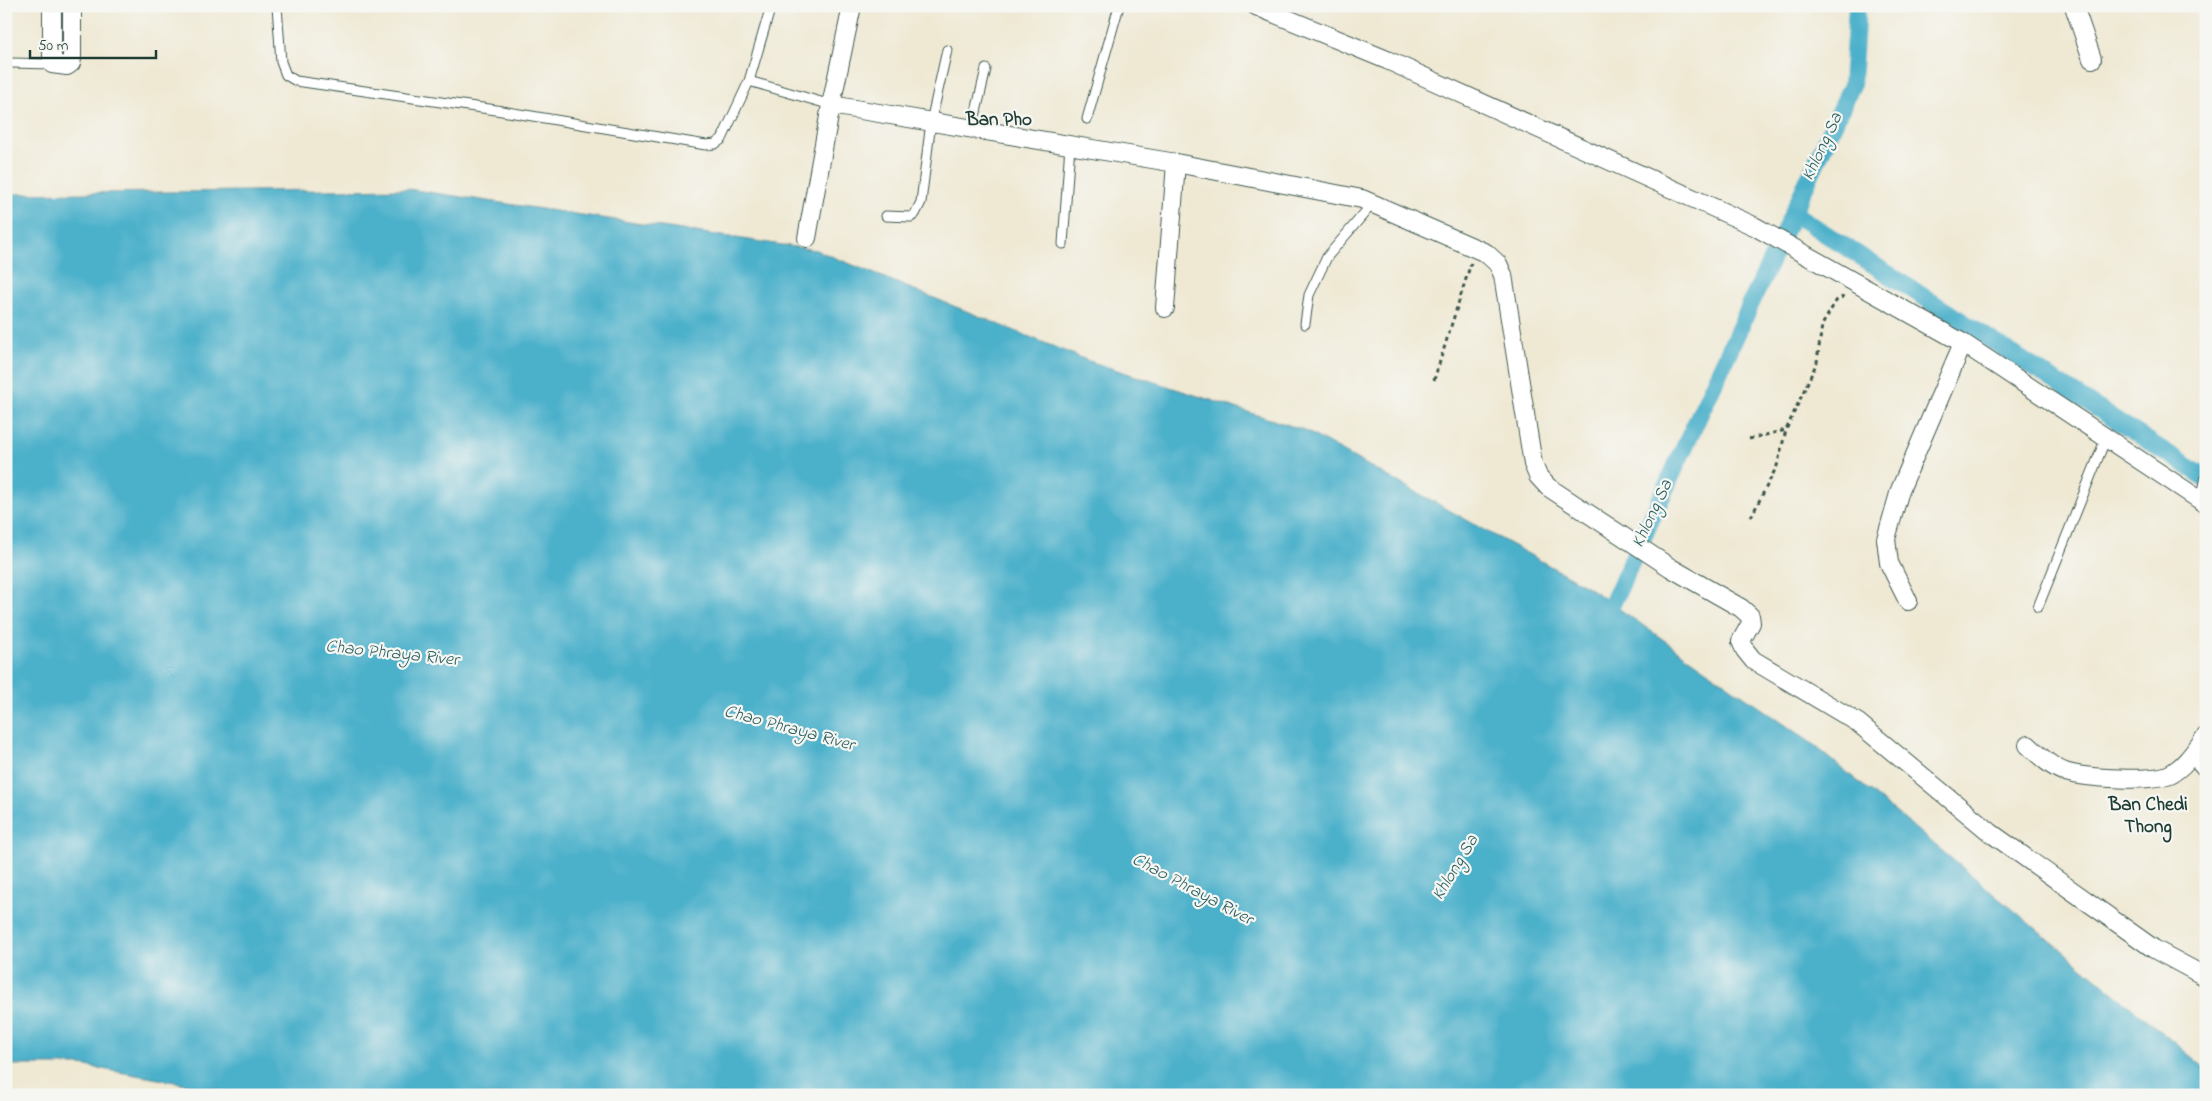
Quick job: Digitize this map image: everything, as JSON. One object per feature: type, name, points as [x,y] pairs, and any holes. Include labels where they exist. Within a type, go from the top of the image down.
[{"type":"street","points":[[52,6],[52,64],[67,66],[71,63],[72,6]]},
{"type":"street","points":[[807,238],[831,105],[852,6]]},
{"type":"street","points":[[1256,6],[1386,60],[1754,226],[1963,343],[2203,502]]},
{"type":"street","points":[[2074,6],[2092,59]]},
{"type":"street","points":[[831,105],[1176,163],[1362,199],[1486,252],[1498,264],[1503,275],[1533,464],[1538,476],[1548,487],[1671,568],[1707,586],[1747,612],[1751,623],[1741,641],[1754,660],[1857,722],[1991,833],[2154,950],[2206,977]]},
{"type":"street","points":[[1165,308],[1176,163]]},
{"type":"street","points":[[1908,601],[1889,563],[1886,538],[1900,490],[1963,343]]},
{"type":"street","points":[[2028,745],[2047,762],[2065,772],[2128,780],[2172,774],[2190,758],[2206,736]]},
{"type":"lane","points":[[277,6],[281,62],[286,76],[296,81],[496,110],[706,145],[715,144],[722,139],[749,81],[771,6]]},
{"type":"lane","points":[[1087,119],[1118,6]]},
{"type":"lane","points":[[886,216],[911,217],[918,210],[921,202],[931,122],[947,50]]},
{"type":"lane","points":[[12,63],[52,64]]},
{"type":"lane","points":[[972,129],[986,69]]},
{"type":"lane","points":[[749,81],[831,105]]},
{"type":"lane","points":[[1063,244],[1070,145]]},
{"type":"lane","points":[[1305,324],[1309,295],[1326,257],[1373,203]]},
{"type":"lane","points":[[2038,606],[2106,438]]},
{"type":"lane","points":[[2203,502],[2206,477]]},
{"type":"lane","points":[[2190,758],[2206,775]]},
{"type":"path","points":[[1434,380],[1476,248]]},
{"type":"path","points":[[1750,517],[1777,466],[1786,430],[1816,362],[1822,325],[1836,301],[1862,285]]},
{"type":"path","points":[[1749,439],[1786,430]]},
{"type":"water","name":"Chao Phraya River","points":[[408,189],[816,250],[1089,361],[1304,430],[1588,587],[1814,745],[2206,1069],[2206,1095],[247,1095],[80,1065],[6,1065],[6,194]]},
{"type":"waterway","name":"Khlong Sa","points":[[1600,624],[1612,604],[1852,85],[1857,6]]},
{"type":"waterway","points":[[1793,213],[2206,478]]},
{"type":"district","name":"Ban Pho","points":[[999,120]]},
{"type":"district","name":"Ban Chedi Thong","points":[[2148,816]]}]
